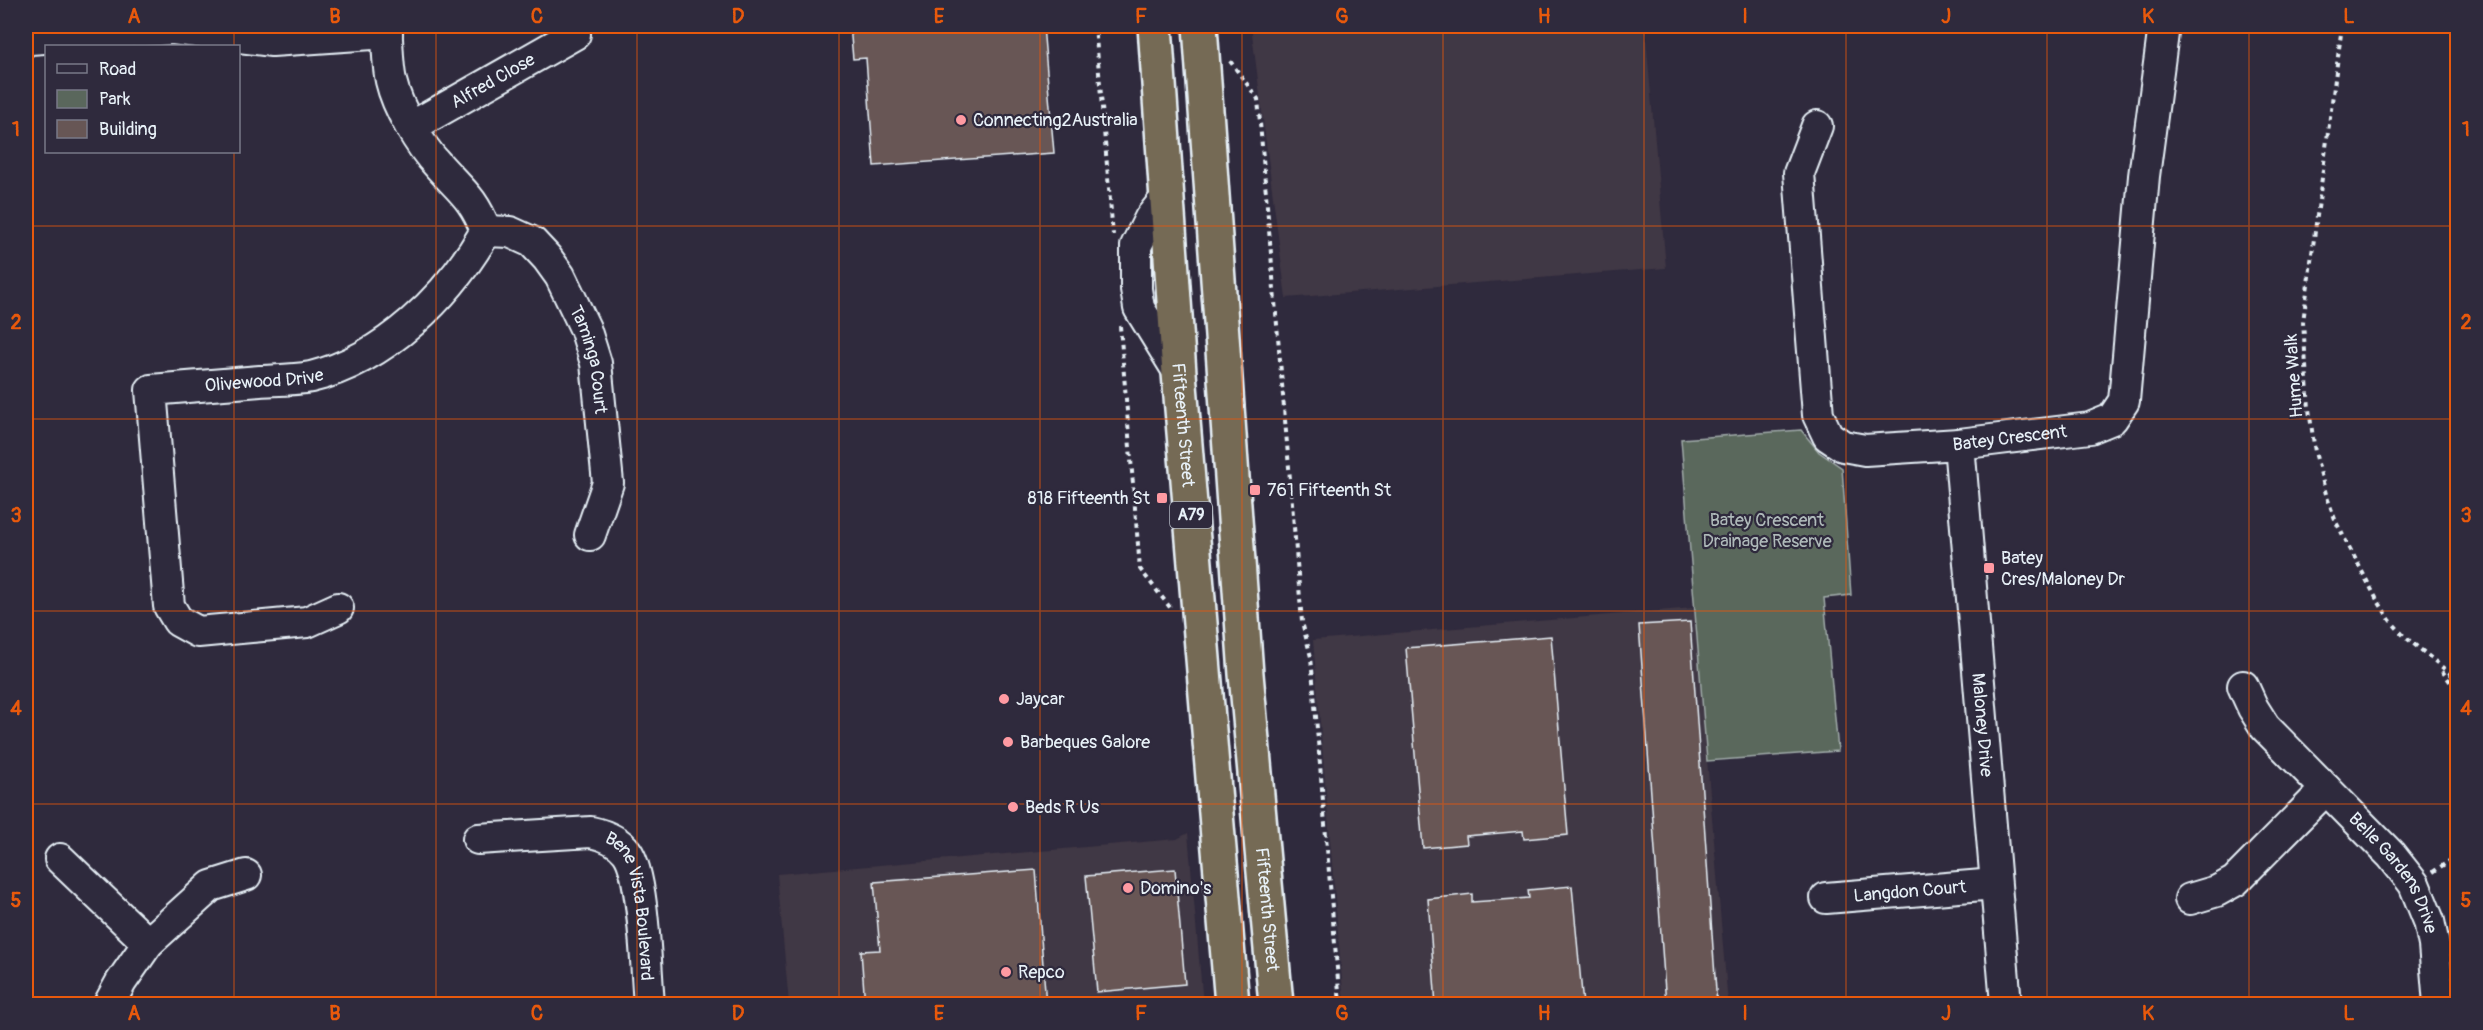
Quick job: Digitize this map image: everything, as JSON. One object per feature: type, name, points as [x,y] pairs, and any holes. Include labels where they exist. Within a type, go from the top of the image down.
[{"type":"highway","name":"Fifteenth Street","points":[[1155,26],[1179,374],[1232,1005]]},
{"type":"highway","name":"Fifteenth Street","points":[[1200,26],[1238,567],[1276,1005]]},
{"type":"highway","points":[[1222,892],[1265,888]]},
{"type":"street","name":"Batey Crescent","points":[[1817,126],[1799,173],[1818,415],[1828,436],[1844,446],[1865,450],[1959,444],[2091,428],[2112,419],[2124,401],[2144,176],[2164,26]]},
{"type":"street","points":[[26,41],[30,39],[154,39],[172,29],[272,41],[386,29],[391,81],[411,127],[436,164],[468,195],[486,231]]},
{"type":"street","name":"Alfred Close","points":[[411,127],[575,34]]},
{"type":"street","name":"Taminga Court","points":[[486,231],[510,232],[532,242],[560,276],[585,328],[596,363],[608,483],[590,535]]},
{"type":"street","name":"Olivewood Drive","points":[[338,608],[307,622],[198,632],[178,621],[169,606],[151,390],[309,377],[369,354],[398,335],[422,313],[473,253],[486,231]]},
{"type":"street","name":"Maloney Drive","points":[[1959,444],[2006,1005]]},
{"type":"street","name":"Belle Gardens Drive","points":[[2243,687],[2265,727],[2391,855],[2414,884],[2429,921],[2434,945],[2439,1005]]},
{"type":"street","points":[[2190,899],[2217,891],[2235,881],[2326,789]]},
{"type":"street","name":"Bene Vista Boulevard","points":[[478,839],[591,832],[607,836],[619,843],[628,852],[638,880],[649,1005]]},
{"type":"street","points":[[60,859],[142,952]]},
{"type":"street","points":[[97,1005],[114,974],[142,952],[211,886],[246,875]]},
{"type":"street","name":"Langdon Court","points":[[1826,898],[1995,884]]},
{"type":"street","points":[[109,1005],[142,952]]},
{"type":"path","points":[[1095,26],[1113,237]]},
{"type":"path","name":"Hume Walk","points":[[2342,26],[2303,322],[2309,409],[2315,452],[2336,522],[2376,598],[2404,636],[2457,680]]},
{"type":"path","points":[[1228,58],[1258,99],[1302,622],[1311,657],[1340,1005]]},
{"type":"path","points":[[1119,320],[1140,568],[1174,613]]},
{"type":"path","points":[[2439,666],[2457,692]]},
{"type":"shaded area","points":[[1251,26],[1645,26],[1666,268],[1286,298]]},
{"type":"shaded area","points":[[1694,608],[1728,1004],[1344,1004],[1313,640]]},
{"type":"shaded area","points":[[1188,833],[1203,1004],[789,1004],[777,874],[1177,839]]},
{"type":"green space","name":"Batey Crescent Drainage Reserve","points":[[1801,430],[1819,452],[1842,468],[1851,595],[1824,598],[1838,751],[1707,761],[1681,439]]},
{"type":"building","points":[[850,26],[1043,26],[1054,153],[874,166],[866,58],[853,59]]},
{"type":"building","points":[[1690,622],[1717,1005],[1666,1005],[1639,625]]},
{"type":"building","points":[[1551,636],[1568,835],[1524,839],[1523,831],[1466,836],[1467,844],[1423,848],[1406,648]]},
{"type":"building","points":[[1175,869],[1185,984],[1097,992],[1086,876]]},
{"type":"building","points":[[1036,870],[1046,1005],[865,1005],[861,951],[880,950],[874,882]]},
{"type":"building","points":[[1572,886],[1583,1005],[1436,1005],[1428,899],[1472,894],[1472,902],[1529,898],[1528,890]]},
{"type":"place","name":"Connecting2Australia","points":[[961,120]]},
{"type":"place","name":"761 Fifteenth St","points":[[1255,490]]},
{"type":"place","name":"818 Fifteenth St","points":[[1162,498]]},
{"type":"place","name":"Batey Cres/Maloney Dr","points":[[1989,568]]},
{"type":"place","name":"Jaycar","points":[[1004,699]]},
{"type":"place","name":"Barbeques Galore","points":[[1008,742]]},
{"type":"place","name":"Beds R Us","points":[[1013,807]]},
{"type":"place","name":"Domino's","points":[[1128,888]]},
{"type":"place","name":"Repco","points":[[1006,972]]}]
